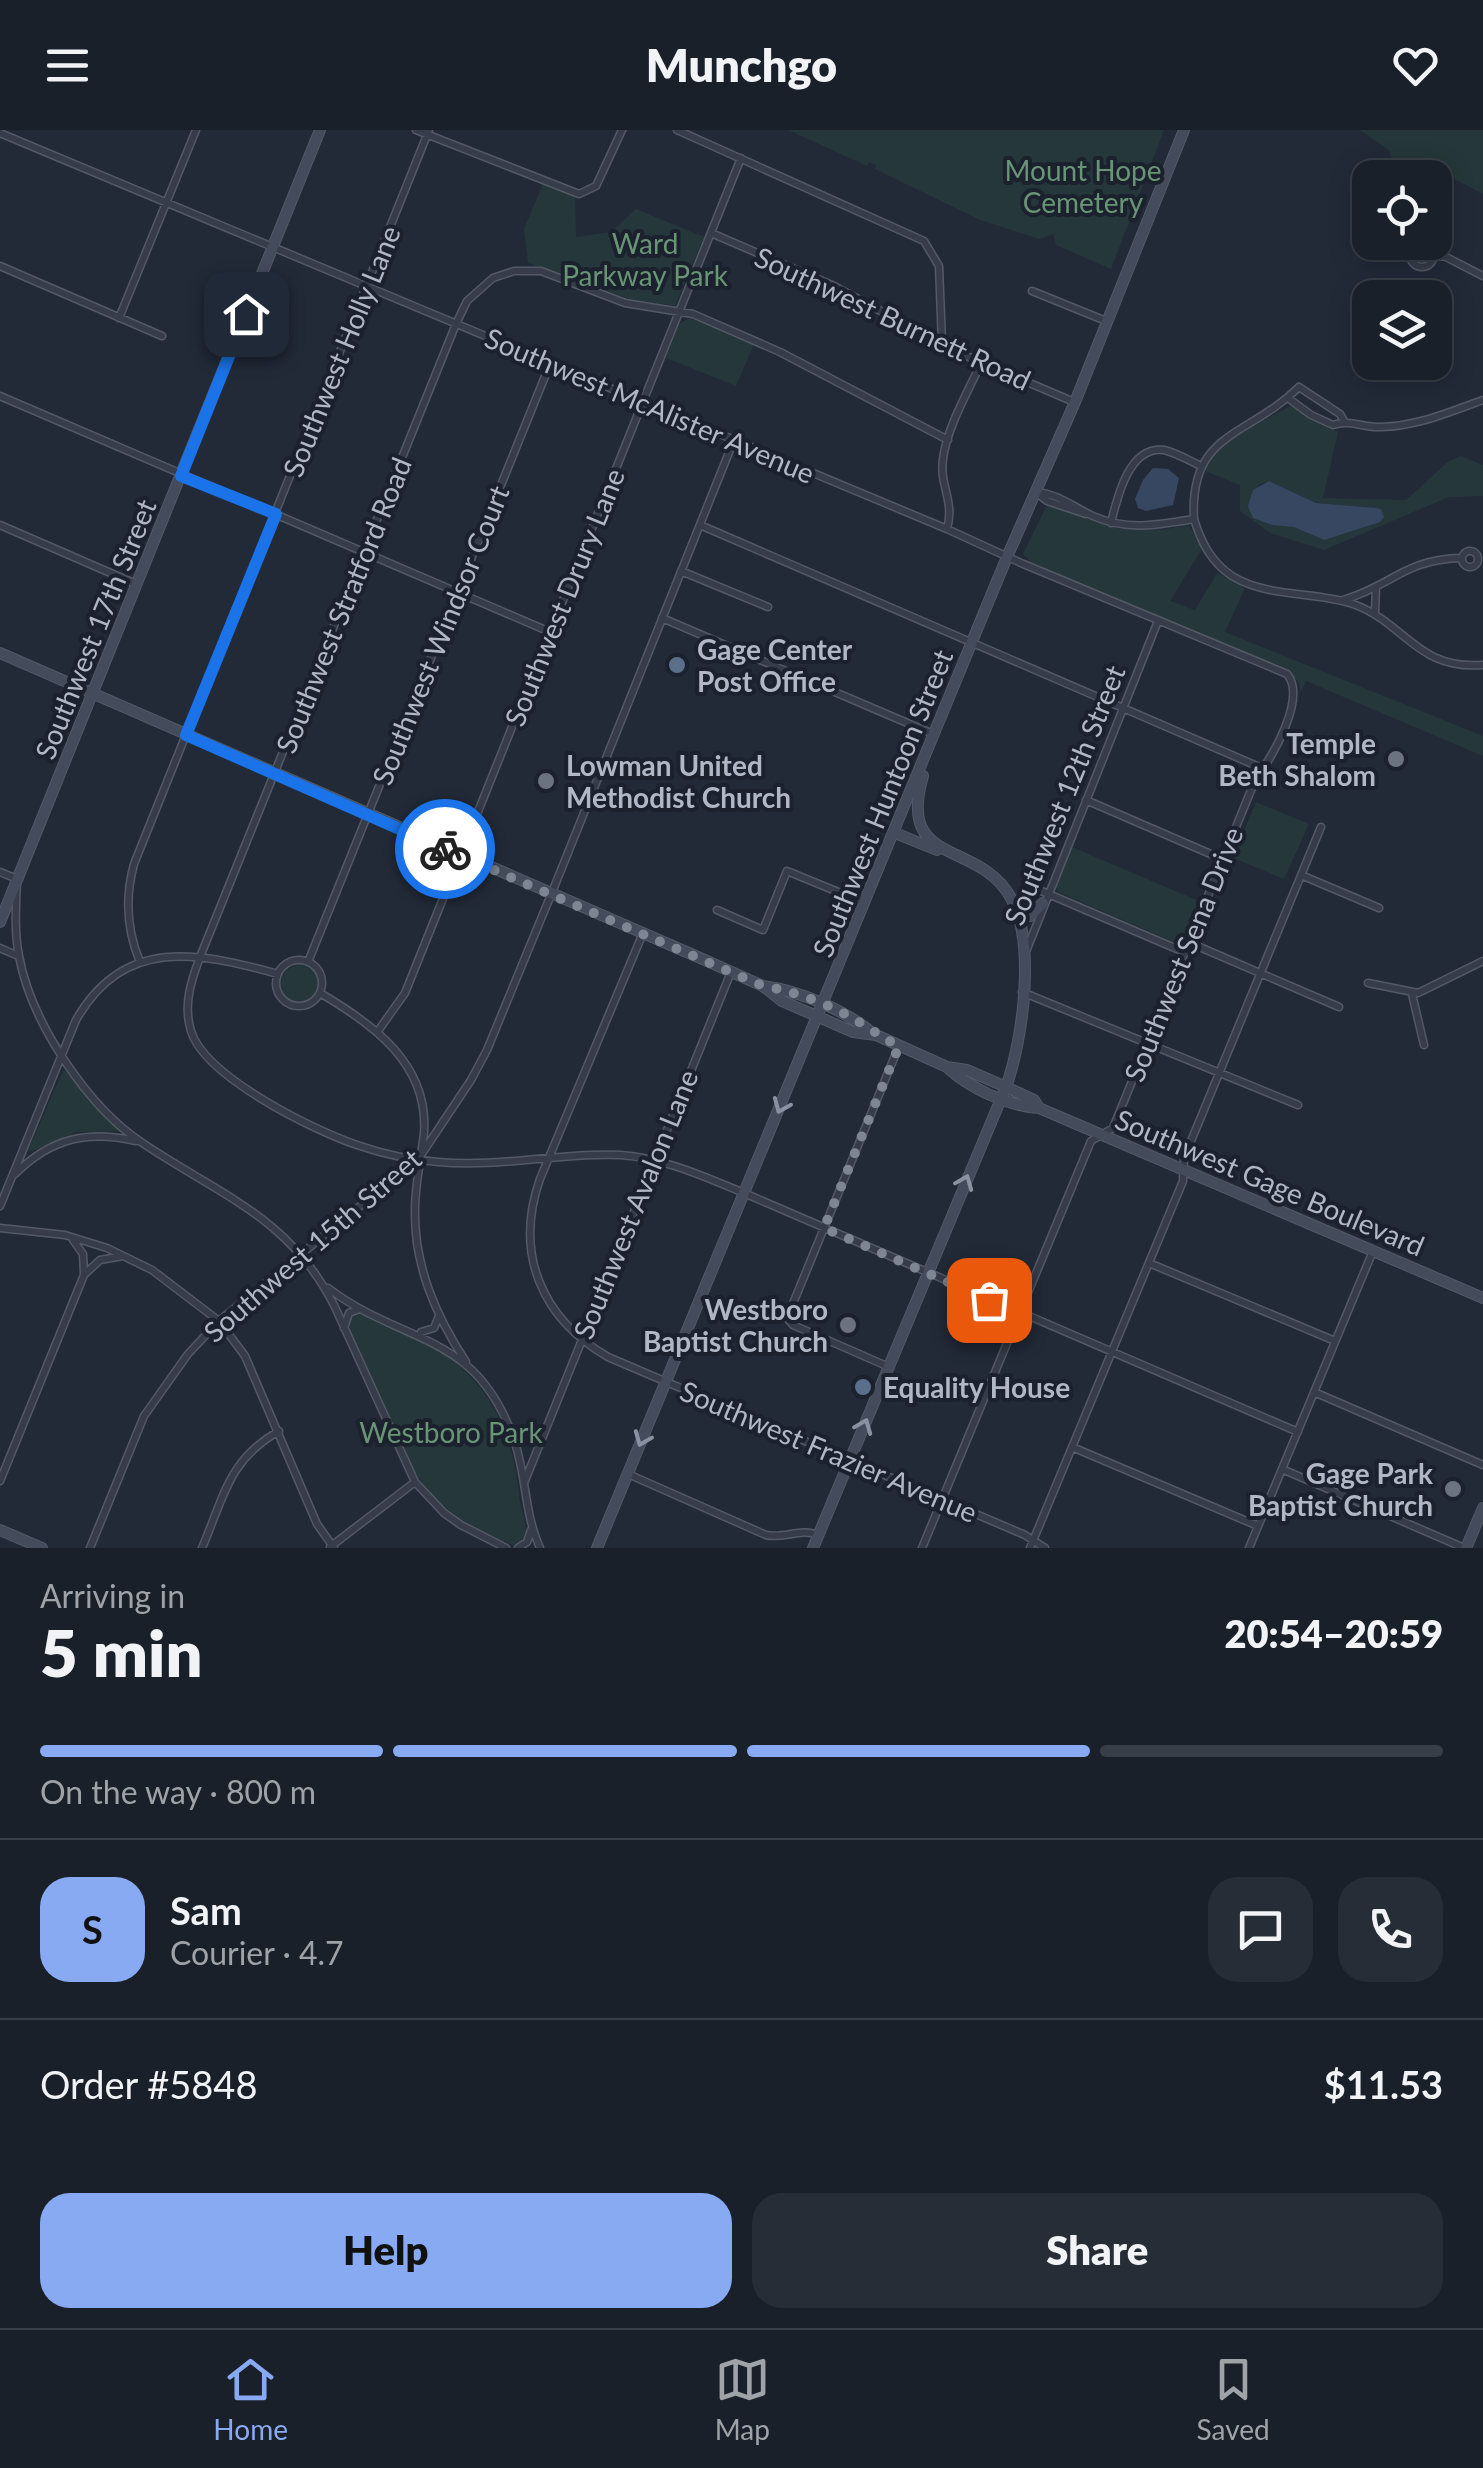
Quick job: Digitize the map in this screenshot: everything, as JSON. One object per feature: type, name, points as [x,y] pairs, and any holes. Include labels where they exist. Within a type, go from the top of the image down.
[{"type":"main road","name":"Southwest 17th Street","points":[[0,922],[320,130]]},
{"type":"main road","name":"Southwest Huntoon Street","points":[[597,1548],[1075,402],[1184,130]]},
{"type":"main road","name":"Southwest Gage Boulevard","points":[[0,655],[763,986],[782,1001],[821,1011],[853,1032],[876,1035],[947,1067],[967,1070],[1004,1092],[1034,1100],[1040,1108],[1483,1298]]},
{"type":"main road","points":[[927,752],[928,765],[916,801],[920,826],[936,845],[998,881],[1015,908],[1022,934],[1023,962]]},
{"type":"main road","points":[[895,833],[971,862]]},
{"type":"main road","points":[[1015,908],[1030,916],[1043,895]]},
{"type":"main road","name":"Southwest 12th Street","points":[[814,1548],[1004,1092],[1012,1067],[1023,962]]},
{"type":"main road","points":[[1465,1548],[1483,1508]]},
{"type":"main road","points":[[0,1530],[42,1548]]},
{"type":"street","points":[[119,318],[196,130]]},
{"type":"street","points":[[416,130],[579,194],[596,186],[622,130]]},
{"type":"street","points":[[676,130],[924,241],[939,266],[942,344]]},
{"type":"street","name":"Southwest Holly Lane","points":[[140,962],[129,918],[132,872],[428,132]]},
{"type":"street","name":"Southwest McAlister Avenue","points":[[0,134],[946,528],[1287,674],[1295,684]]},
{"type":"street","name":"Southwest Drury Lane","points":[[378,1031],[405,993],[740,158]]},
{"type":"street","name":"Southwest Burnett Road","points":[[711,233],[834,286],[981,363],[1075,402]]},
{"type":"street","points":[[1452,260],[1483,276]]},
{"type":"street","points":[[0,266],[162,336]]},
{"type":"street","name":"Southwest Stratford Road","points":[[948,440],[780,352],[692,314],[638,307],[552,274],[522,270],[483,284],[465,304],[456,324],[200,957],[187,997],[197,1044],[212,1064],[276,1106],[330,1134],[377,1152],[458,1164],[622,1155],[654,1160],[744,1193],[1298,1432]]},
{"type":"street","points":[[1032,291],[1108,322]]},
{"type":"street","points":[[946,528],[951,506],[942,466],[948,440],[981,363]]},
{"type":"street","name":"Southwest Windsor Court","points":[[308,962],[550,364]]},
{"type":"street","points":[[1344,421],[1340,414],[1299,386],[1268,414],[1228,434],[1214,447],[1194,489],[1194,519],[1212,558],[1240,580],[1260,587],[1339,601],[1375,614],[1412,646],[1434,658],[1483,665]]},
{"type":"street","points":[[0,396],[550,632]]},
{"type":"street","points":[[1288,398],[1324,422],[1333,425],[1344,421],[1377,428],[1408,425],[1483,400]]},
{"type":"street","name":"Southwest 15th Street","points":[[90,1548],[144,1416],[188,1354],[219,1321],[419,1158],[458,1104],[488,1050],[734,440]]},
{"type":"street","points":[[1111,523],[1132,467],[1141,456],[1154,450],[1168,451],[1202,466]]},
{"type":"street","points":[[1036,492],[1047,502],[1111,523],[1142,526],[1194,519]]},
{"type":"street","points":[[0,525],[137,585]]},
{"type":"street","points":[[700,526],[1264,768]]},
{"type":"street","points":[[1339,601],[1376,587],[1420,563],[1462,558]]},
{"type":"street","points":[[681,571],[768,607]]},
{"type":"street","points":[[1375,614],[1376,587]]},
{"type":"street","points":[[662,618],[934,734]]},
{"type":"street","name":"Southwest 12th Street","points":[[1023,962],[1043,895],[1158,620]]},
{"type":"street","name":"Southwest Sena Drive","points":[[922,1548],[1091,1141],[1112,1128],[1256,778],[1294,706],[1295,684]]},
{"type":"street","points":[[1085,800],[1222,859]]},
{"type":"street","points":[[1032,1544],[1183,1181],[1184,1158],[1321,827]]},
{"type":"street","points":[[717,910],[763,930],[788,871],[866,903]]},
{"type":"street","points":[[0,872],[17,880],[19,958],[34,1006],[62,1056],[94,1098],[140,1142],[246,1204],[324,1284],[361,1309],[418,1333],[466,1362]]},
{"type":"street","points":[[1301,874],[1379,908]]},
{"type":"street","points":[[1043,895],[1184,952]]},
{"type":"street","points":[[580,1339],[560,1319],[544,1294],[531,1250],[532,1206],[643,933]]},
{"type":"street","points":[[1188,942],[1339,1007]]},
{"type":"street","points":[[0,948],[13,951],[19,958]]},
{"type":"street","points":[[0,1206],[76,1020],[93,994],[112,976],[140,962],[169,956],[235,962],[278,974]]},
{"type":"street","points":[[293,961],[308,962],[321,977],[320,993],[310,1004],[290,1004],[278,992],[278,974],[293,961]]},
{"type":"street","points":[[1368,983],[1412,994],[1483,961]]},
{"type":"street","name":"Southwest Avalon Lane","points":[[524,1482],[731,972]]},
{"type":"street","points":[[1022,992],[1298,1105]]},
{"type":"street","points":[[320,993],[378,1031],[400,1054],[416,1083],[424,1120],[414,1212],[418,1252],[439,1315],[466,1362],[498,1404],[514,1437],[525,1504],[540,1548]]},
{"type":"street","points":[[1412,994],[1424,1045]]},
{"type":"street","points":[[889,1366],[788,1321],[899,1046]]},
{"type":"street","points":[[11,1178],[38,1153],[71,1138],[106,1135],[140,1142]]},
{"type":"street","points":[[0,1228],[65,1235],[125,1256],[152,1270],[219,1321],[245,1356],[318,1524],[332,1547],[415,1482]]},
{"type":"street","points":[[0,1482],[84,1275],[86,1265],[80,1247],[65,1235]]},
{"type":"street","points":[[1252,1547],[1373,1251]]},
{"type":"street","points":[[84,1275],[100,1260],[125,1256]]},
{"type":"street","points":[[1149,1263],[1336,1341]]},
{"type":"street","points":[[324,1284],[415,1482],[436,1506],[461,1525],[506,1548]]},
{"type":"street","points":[[344,1328],[349,1313],[361,1309]]},
{"type":"street","points":[[418,1333],[432,1330],[439,1315]]},
{"type":"street","name":"Southwest Frazier Avenue","points":[[580,1339],[608,1357],[942,1499],[1045,1548]]},
{"type":"street","points":[[1314,1392],[1483,1465]]},
{"type":"street","points":[[202,1548],[241,1459],[279,1431]]},
{"type":"street","name":"Southwest Avalon Lane","points":[[514,1437],[528,1445],[540,1437]]},
{"type":"street","points":[[1072,1448],[1258,1526]]},
{"type":"street","points":[[1282,1470],[1465,1548]]},
{"type":"street","points":[[628,1474],[766,1535],[809,1532],[818,1536]]},
{"type":"street","points":[[518,1548],[529,1539],[532,1528]]},
{"type":"green space","name":"Mount Hope Cemetery","points":[[788,130],[1164,130],[1111,269],[1056,245],[1053,234],[1040,239],[980,220],[875,169],[876,165],[869,162],[867,166]]},
{"type":"green space","points":[[1360,130],[1483,130],[1483,194],[1452,178],[1452,160],[1392,160],[1389,150]]},
{"type":"green space","name":"Ward Parkway Park","points":[[543,184],[575,196],[576,237],[611,232],[636,209],[704,237],[675,306],[629,299],[528,263],[524,229]]},
{"type":"green space","name":"Ward Parkway Park","points":[[691,317],[754,344],[736,386],[666,358],[679,324]]},
{"type":"green space","points":[[1292,405],[1312,421],[1338,432],[1323,498],[1406,500],[1449,461],[1461,456],[1483,465],[1483,496],[1449,497],[1324,550],[1270,533],[1240,511],[1240,485],[1205,471],[1215,454],[1232,438]],"holes":[[[1269,481],[1316,503],[1376,508],[1324,540],[1294,527],[1258,485]]]},
{"type":"green space","points":[[1047,505],[1120,529],[1160,530],[1189,525],[1202,549],[1170,601],[1195,610],[1217,573],[1245,588],[1225,632],[1483,736],[1483,756],[1306,681],[1301,692],[1298,681],[1289,672],[1033,564],[1023,554]]},
{"type":"green space","points":[[1256,802],[1309,824],[1284,879],[1233,858]]},
{"type":"green space","points":[[1072,847],[1201,902],[1184,942],[1174,942],[1058,892],[1056,886]]},
{"type":"green space","points":[[300,965],[314,970],[319,984],[314,998],[300,1003],[286,998],[281,984],[286,970]]},
{"type":"green space","points":[[64,1069],[119,1131],[77,1132],[30,1152],[29,1148]]},
{"type":"green space","name":"Westboro Park","points":[[359,1313],[423,1341],[449,1358],[490,1401],[504,1428],[513,1460],[525,1525],[523,1541],[513,1545],[466,1522],[433,1495],[417,1475],[390,1428],[350,1329],[350,1319]]},
{"type":"water","points":[[1153,468],[1168,469],[1179,478],[1173,505],[1146,511],[1138,508],[1135,499]]},
{"type":"water","points":[[1269,481],[1316,503],[1381,509],[1384,517],[1380,522],[1324,540],[1294,527],[1272,525],[1253,518],[1248,506],[1253,490]]},
{"type":"way so far","points":[[445,849],[763,986],[786,990],[859,1022],[899,1046],[824,1228],[989,1300]]},
{"type":"place","name":"Gage Center Post Office","points":[[677,665]]},
{"type":"place","name":"Temple Beth Shalom","points":[[1396,759]]},
{"type":"place","name":"Lowman United Methodist Church","points":[[546,781]]},
{"type":"place","name":"Westboro Baptist Church","points":[[848,1325]]},
{"type":"place","name":"Equality House","points":[[863,1387]]},
{"type":"place","name":"Gage Park Baptist Church","points":[[1453,1489]]},
{"type":"route","points":[[246,314],[181,476],[276,514],[186,735],[445,849]]}]
